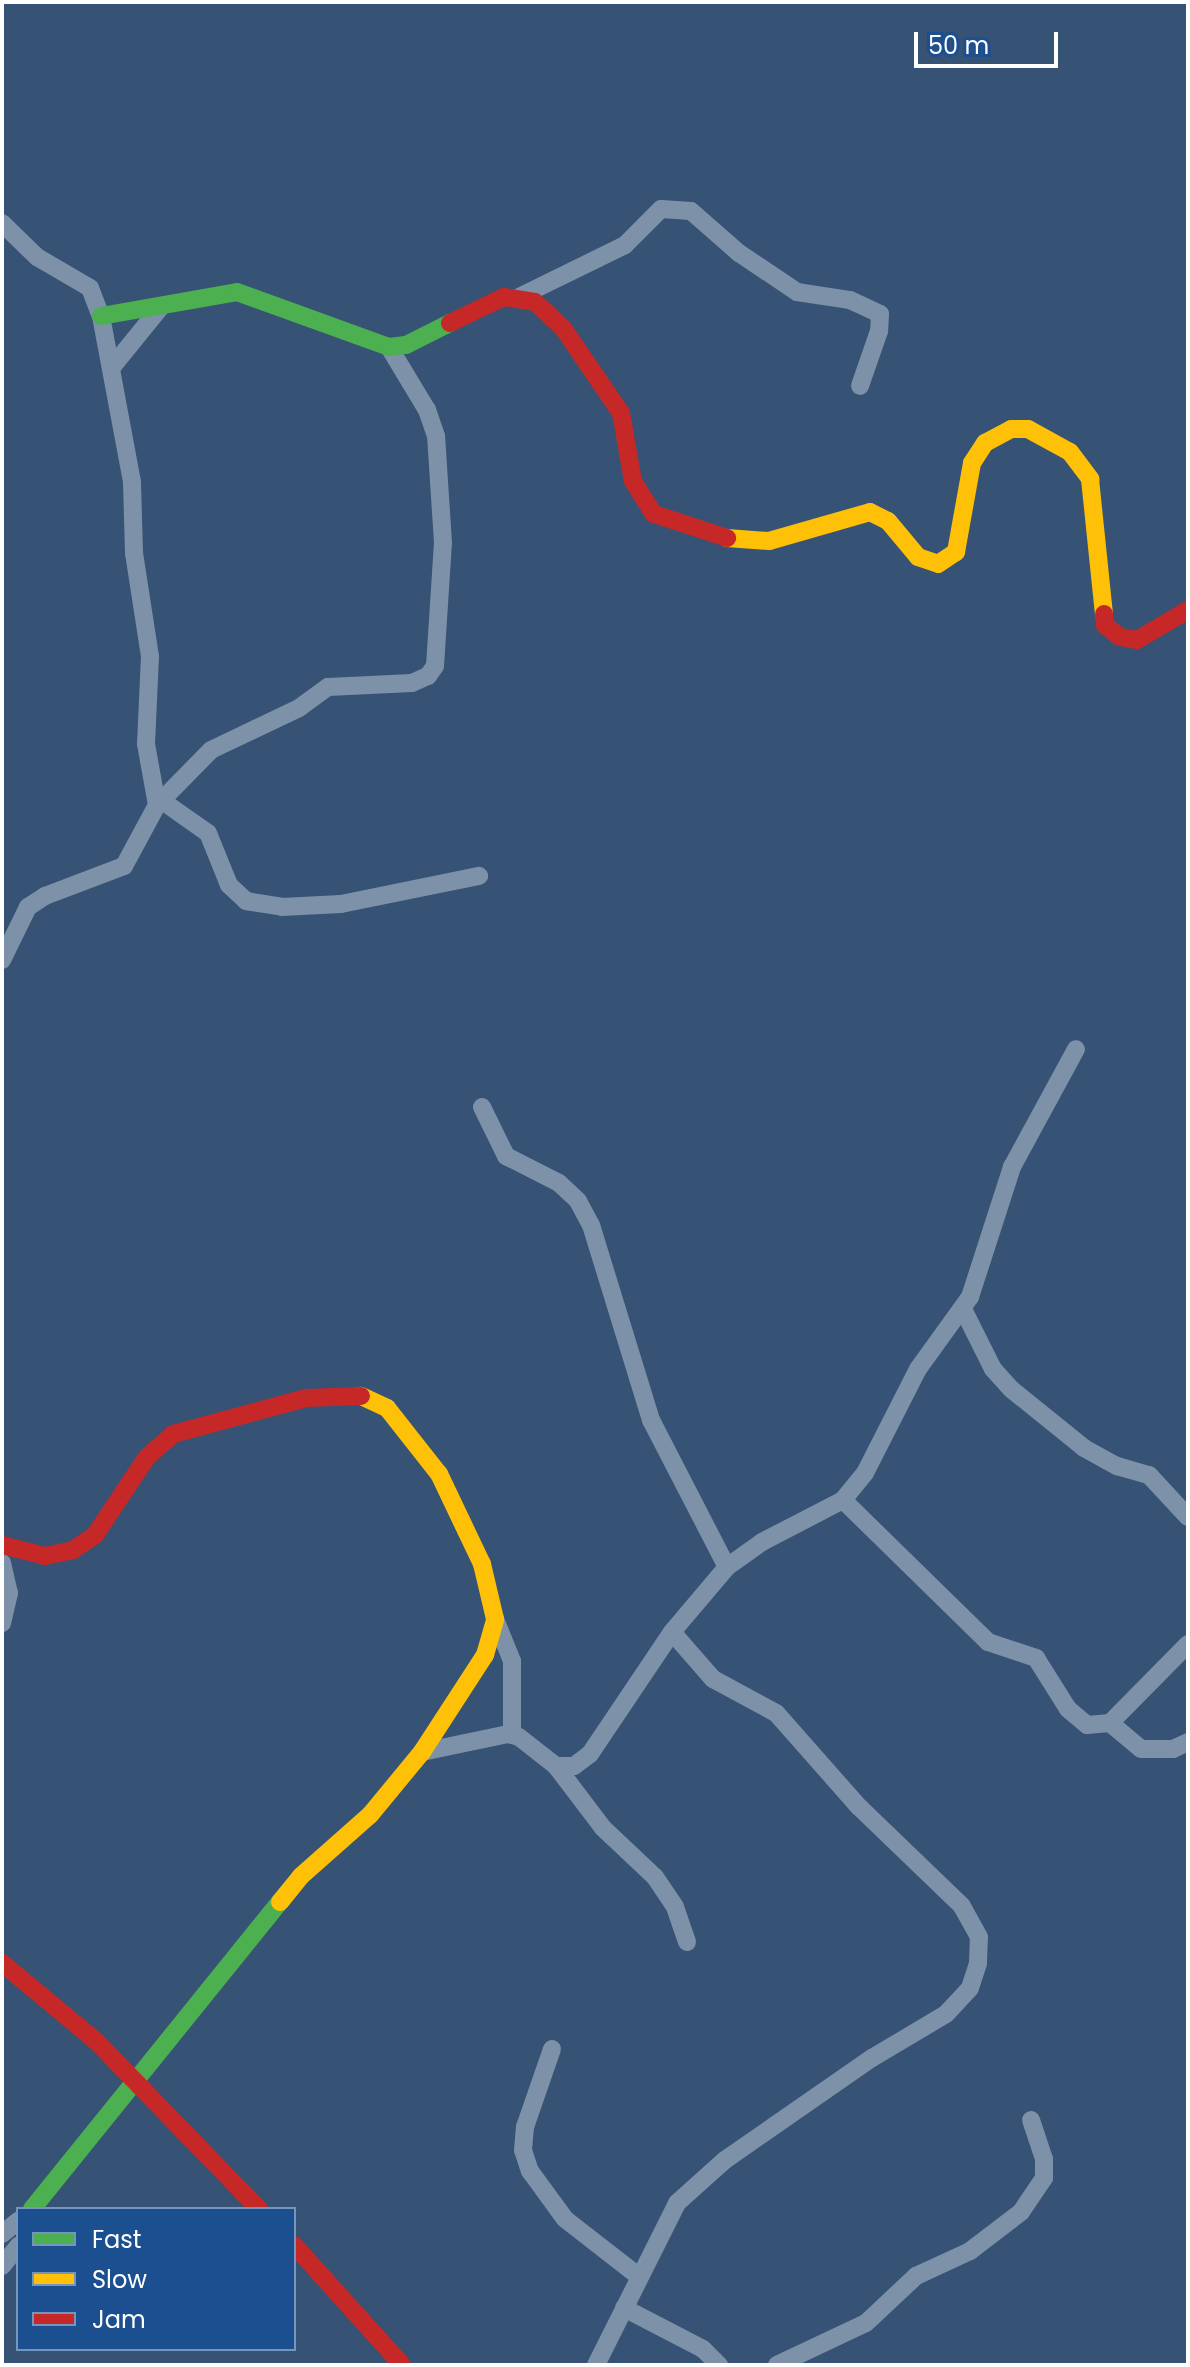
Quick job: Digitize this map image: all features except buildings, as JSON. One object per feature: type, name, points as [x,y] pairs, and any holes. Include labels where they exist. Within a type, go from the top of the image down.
[{"type":"street","points":[[519,297],[625,245],[661,209],[691,211],[739,253],[797,292],[850,300],[880,314],[879,331],[860,386]]},
{"type":"street","points":[[2,223],[37,257],[90,288],[101,316],[112,367],[121,439],[132,482],[134,553],[147,621],[146,744],[159,802],[208,833],[229,885],[246,901],[282,907],[341,904],[479,876]]},
{"type":"street","points":[[101,316],[237,292],[389,347],[406,345],[504,297],[535,302],[557,321],[621,413],[633,481],[654,514],[754,543],[870,512],[888,521],[918,557],[938,564],[956,552],[972,463],[985,443],[1011,429],[1028,429],[1070,452],[1090,479],[1105,625],[1120,637],[1137,640],[1188,610]]},
{"type":"street","points":[[112,367],[160,308]]},
{"type":"street","points":[[2,960],[28,907],[45,896],[124,866],[159,802],[211,750],[299,708],[328,687],[412,683],[435,666],[443,543],[436,436],[427,410],[389,347]]},
{"type":"street","points":[[556,1766],[574,1766],[590,1754],[672,1632],[727,1567],[762,1542],[843,1500],[865,1473],[918,1369],[963,1309],[1012,1167],[1076,1049]]},
{"type":"street","points":[[482,1107],[506,1156],[559,1183],[578,1201],[591,1225],[651,1420],[727,1567]]},
{"type":"street","points":[[963,1309],[993,1369],[1011,1389],[1084,1448],[1117,1466],[1149,1475],[1188,1517]]},
{"type":"street","points":[[2,1545],[45,1556],[73,1550],[95,1535],[147,1457],[173,1434],[306,1398],[366,1396],[387,1408],[439,1474],[482,1564],[495,1619],[512,1661],[512,1735]]},
{"type":"street","points":[[843,1500],[988,1642],[1036,1658],[1068,1709],[1087,1725],[1110,1723],[1188,1644]]},
{"type":"street","points":[[2,1563],[9,1593],[2,1623]]},
{"type":"street","points":[[36,2207],[138,2084],[154,2055],[301,1876],[370,1815],[422,1752],[485,1655],[495,1619]]},
{"type":"street","points":[[596,2365],[637,2275],[677,2203],[725,2160],[872,2058],[946,2014],[970,1988],[978,1963],[979,1937],[962,1906],[859,1807],[776,1713],[713,1679],[672,1632]]},
{"type":"street","points":[[1110,1723],[1141,1749],[1165,1750],[1188,1742]]},
{"type":"street","points":[[422,1752],[512,1735],[556,1766],[585,1807],[655,1877],[675,1907],[687,1942]]},
{"type":"street","points":[[2,1963],[74,2020],[257,2207]]},
{"type":"street","points":[[552,2049],[525,2127],[523,2150],[530,2171],[574,2228],[637,2275]]},
{"type":"street","points":[[777,2365],[811,2344],[866,2323],[916,2276],[970,2251],[1021,2212],[1044,2178],[1044,2159],[1031,2120]]},
{"type":"street","points":[[296,2247],[402,2365]]},
{"type":"street","points":[[2,2266],[16,2248]]},
{"type":"street","points":[[624,2308],[703,2349],[719,2365]]},
{"type":"traffic: fast","points":[[101,316],[237,292],[389,347],[406,345],[450,323]]},
{"type":"traffic: fast","points":[[34,2207],[280,1902]]},
{"type":"traffic: slow","points":[[727,538],[769,541],[870,512],[888,521],[918,557],[938,564],[956,552],[972,463],[985,443],[1011,429],[1028,429],[1070,452],[1090,479],[1104,614]]},
{"type":"traffic: slow","points":[[280,1902],[301,1876],[370,1815],[422,1752],[485,1655],[495,1619],[482,1564],[439,1474],[387,1408],[361,1396]]},
{"type":"traffic: jam","points":[[450,323],[504,297],[535,302],[563,328],[621,413],[633,481],[654,514],[727,538]]},
{"type":"traffic: jam","points":[[1104,614],[1105,625],[1120,637],[1137,640],[1188,610]]},
{"type":"traffic: jam","points":[[2,1545],[45,1556],[73,1550],[95,1535],[147,1457],[173,1434],[306,1398],[361,1396]]},
{"type":"traffic: jam","points":[[2,1963],[97,2042],[257,2207]]},
{"type":"traffic: jam","points":[[296,2247],[402,2365]]}]
